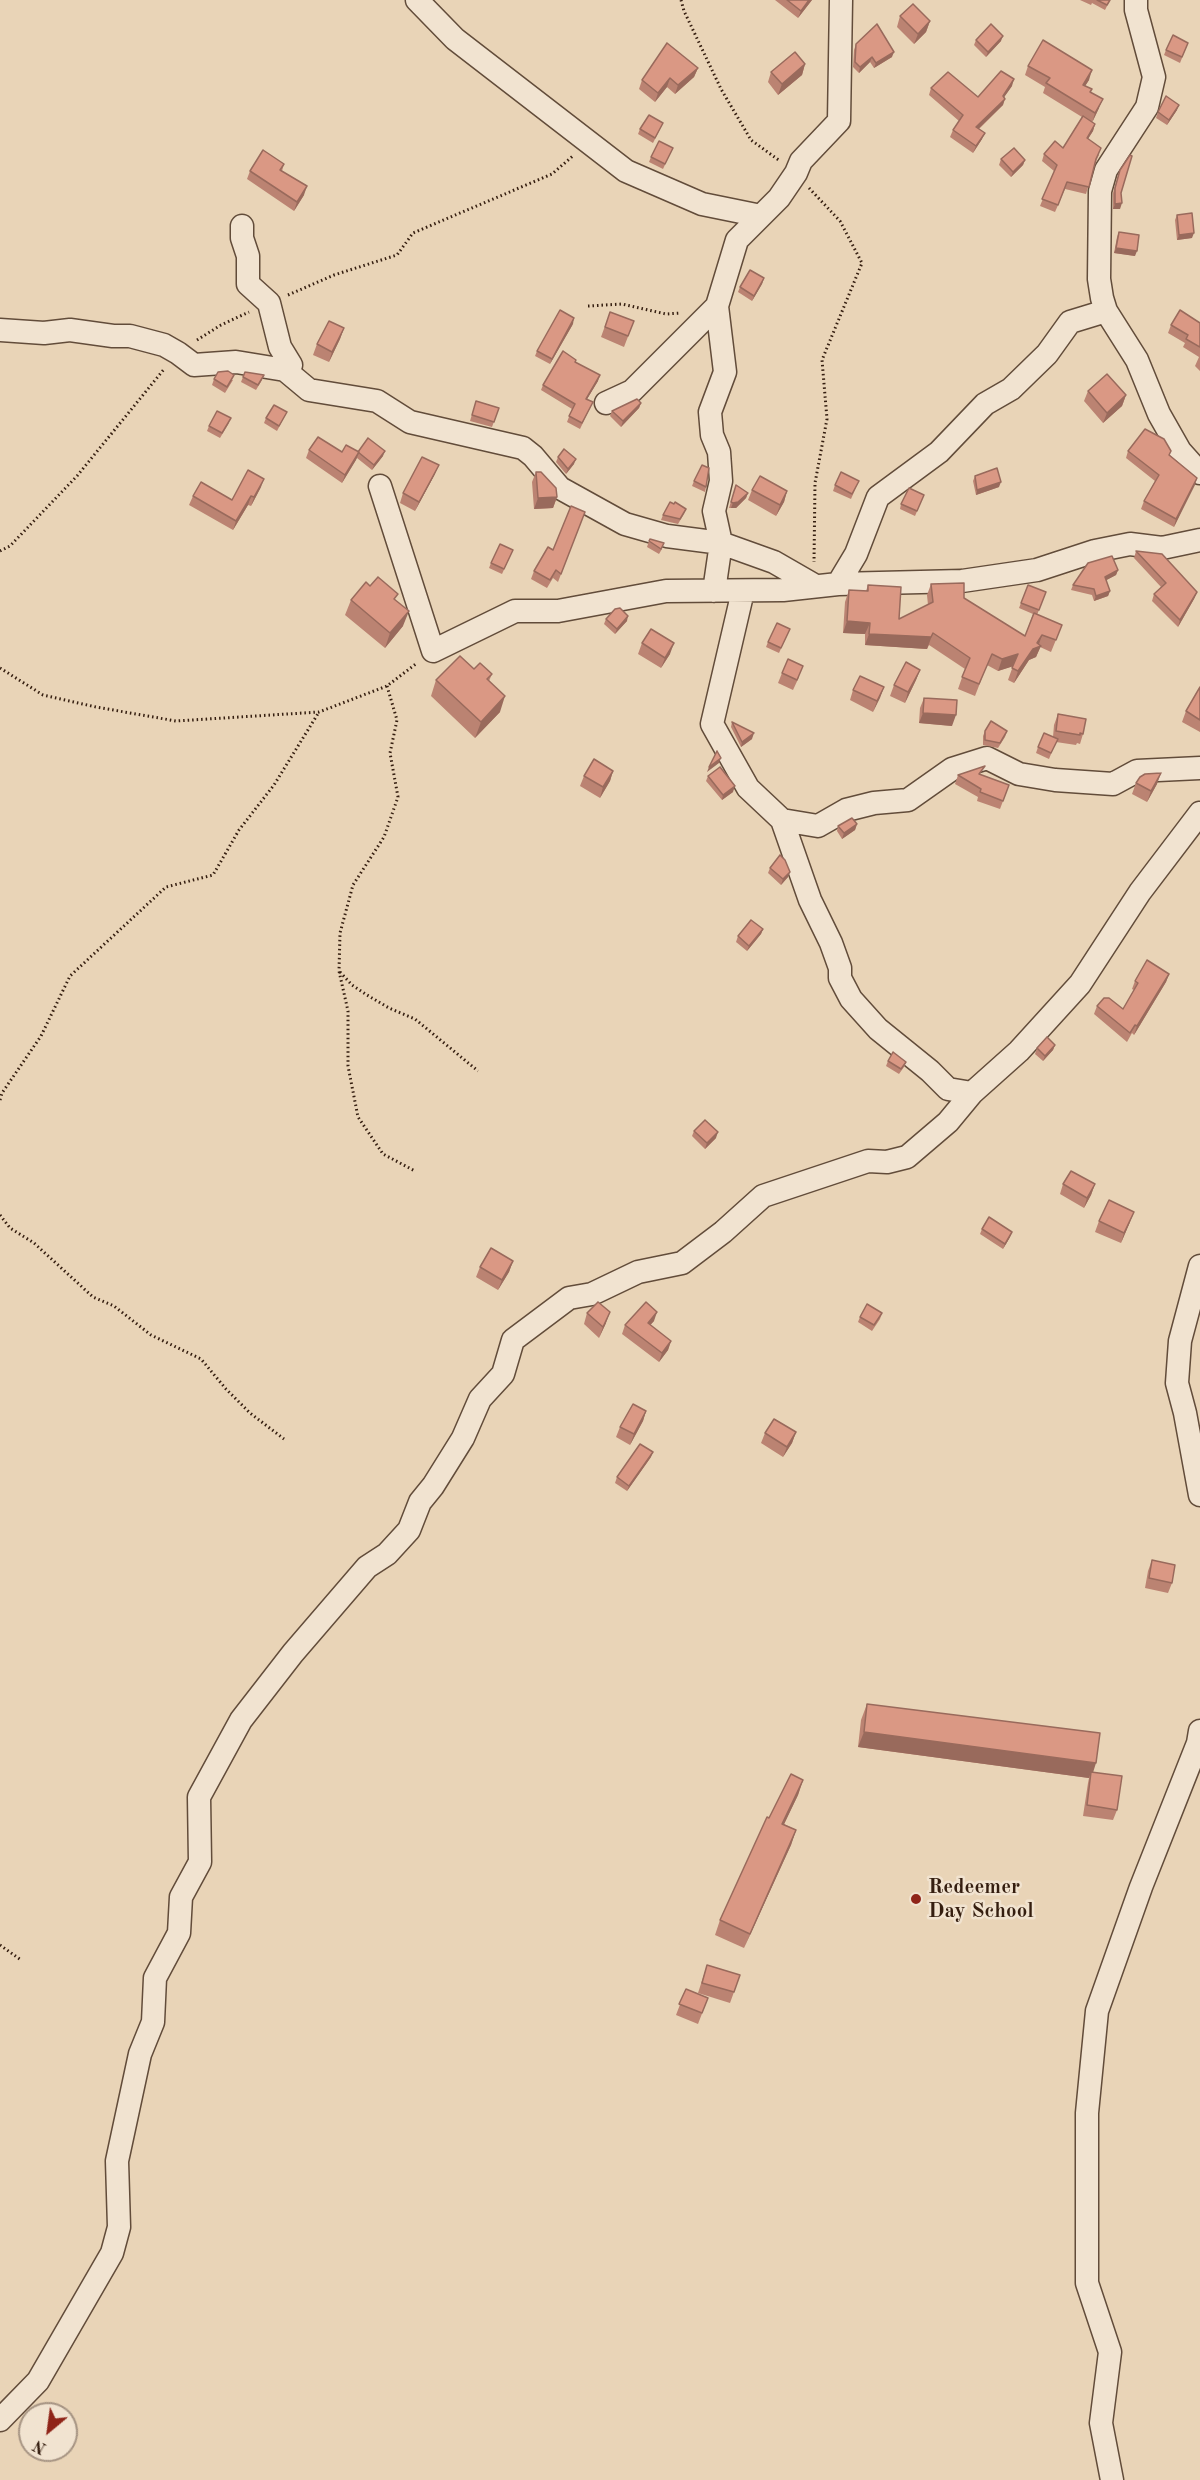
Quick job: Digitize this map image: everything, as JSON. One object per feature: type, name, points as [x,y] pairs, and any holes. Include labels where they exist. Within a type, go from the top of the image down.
[{"type":"street","points":[[417,0],[455,39],[626,171],[702,204],[761,216]]},
{"type":"street","points":[[606,403],[632,391],[713,309],[737,240],[779,198],[796,173],[801,161],[839,121],[841,0]]},
{"type":"street","points":[[1136,0],[1136,10],[1154,77],[1147,107],[1106,170],[1100,191],[1099,279],[1106,311],[1137,360],[1159,414],[1180,451],[1200,473]]},
{"type":"street","points":[[243,226],[242,238],[248,256],[248,284],[269,303],[280,347],[291,364]]},
{"type":"street","points":[[713,309],[724,372],[710,412],[712,435],[719,453],[721,481],[714,511],[721,543],[714,591]]},
{"type":"street","points":[[838,584],[856,554],[878,497],[939,452],[985,404],[1011,389],[1047,354],[1070,322],[1106,311]]},
{"type":"street","points":[[0,330],[44,333],[70,330],[130,336],[164,345],[178,352],[194,365],[236,362],[285,370],[309,390],[377,401],[410,422],[524,448],[560,488],[625,524],[667,536],[721,543],[774,562],[814,585]]},
{"type":"street","points":[[380,486],[433,651],[515,611],[558,611],[666,591],[783,590],[814,585],[962,582],[1037,570],[1095,551],[1130,544],[1162,548],[1199,537]]},
{"type":"street","points":[[743,591],[712,724],[748,788],[783,820],[810,900],[831,943],[840,968],[840,978],[851,999],[878,1029],[930,1071],[948,1089],[972,1093]]},
{"type":"street","points":[[783,820],[818,826],[846,810],[874,803],[908,800],[952,769],[987,758],[1019,774],[1055,780],[1113,784],[1137,771],[1200,768]]},
{"type":"street","points":[[0,2420],[38,2382],[112,2253],[118,2227],[117,2161],[140,2054],[153,2022],[154,1978],[179,1934],[181,1897],[200,1862],[199,1797],[241,1720],[286,1662],[367,1567],[387,1554],[409,1530],[420,1502],[464,1438],[480,1399],[503,1374],[513,1340],[569,1298],[592,1294],[638,1272],[682,1263],[723,1232],[763,1196],[868,1161],[887,1162],[907,1156],[948,1122],[972,1093],[1019,1051],[1080,984],[1140,892],[1200,813]]},
{"type":"street","points":[[1200,1266],[1180,1341],[1177,1383],[1185,1413],[1200,1495]]},
{"type":"street","points":[[1185,1413],[1200,1436]]},
{"type":"street","points":[[1112,2480],[1101,2423],[1110,2352],[1087,2283],[1087,2113],[1097,2011],[1141,1887],[1199,1739]]},
{"type":"path","points":[[681,0],[721,89],[751,140],[796,173],[840,221],[862,263],[822,360],[826,419],[814,483],[814,585]]},
{"type":"path","points":[[588,306],[622,304],[666,314],[713,309]]},
{"type":"path","points":[[0,668],[43,695],[176,721],[319,712],[387,686],[433,651]]},
{"type":"path","points":[[387,686],[397,720],[390,753],[398,797],[384,837],[353,885],[340,933],[339,971],[348,1011],[348,1066],[358,1118],[383,1154],[415,1171]]},
{"type":"path","points":[[0,1100],[2,1093],[41,1036],[70,976],[166,887],[213,875],[239,830],[274,785],[319,712]]},
{"type":"path","points":[[339,971],[352,985],[367,995],[415,1019],[478,1071]]},
{"type":"path","points":[[0,1215],[10,1228],[34,1243],[93,1297],[114,1306],[151,1335],[201,1359],[250,1413],[284,1438]]},
{"type":"path","points":[[0,1945],[21,1960]]},
{"type":"building","points":[[787,0],[809,0],[801,11]]},
{"type":"building","points":[[1097,0],[1110,0],[1107,5]]},
{"type":"building","points":[[913,4],[930,21],[918,34],[900,16]]},
{"type":"building","points":[[877,24],[894,52],[876,63],[872,57],[860,67],[855,62],[856,44]]},
{"type":"building","points":[[991,24],[1003,36],[988,52],[976,40]]},
{"type":"building","points":[[1173,35],[1188,43],[1182,57],[1166,50]]},
{"type":"building","points":[[1043,40],[1092,70],[1083,85],[1092,89],[1090,92],[1103,99],[1095,113],[1046,83],[1050,78],[1028,66]]},
{"type":"building","points":[[667,43],[698,68],[678,85],[670,78],[658,93],[642,80]]},
{"type":"building","points":[[795,52],[805,64],[782,84],[771,72]]},
{"type":"building","points":[[1001,71],[1014,79],[1003,96],[1005,99],[976,127],[985,133],[976,146],[953,130],[963,115],[931,88],[948,72],[978,97]]},
{"type":"building","points":[[1166,96],[1179,105],[1169,120],[1158,112]]},
{"type":"building","points":[[649,115],[663,123],[655,138],[640,129]]},
{"type":"building","points":[[1083,116],[1095,124],[1087,138],[1101,148],[1089,187],[1067,182],[1058,205],[1042,199],[1057,165],[1044,154],[1055,141],[1063,148]]},
{"type":"building","points":[[659,141],[673,148],[665,164],[651,157]]},
{"type":"building","points":[[1014,148],[1025,160],[1013,172],[1001,159]]},
{"type":"building","points":[[263,150],[284,164],[280,170],[307,186],[297,202],[250,171]]},
{"type":"building","points":[[1130,155],[1132,156],[1121,193],[1122,203],[1115,204],[1115,188],[1120,170]]},
{"type":"building","points":[[1192,213],[1194,233],[1179,235],[1177,215]]},
{"type":"building","points":[[1119,232],[1139,235],[1137,251],[1116,248]]},
{"type":"building","points":[[750,270],[764,278],[754,296],[740,287]]},
{"type":"building","points":[[560,310],[574,318],[552,359],[537,351]]},
{"type":"building","points":[[1180,310],[1200,323],[1200,347],[1186,339],[1188,335],[1171,325]]},
{"type":"building","points":[[610,312],[634,321],[628,336],[605,327]]},
{"type":"building","points":[[329,321],[344,328],[332,352],[317,344]]},
{"type":"building","points":[[563,351],[576,360],[575,362],[600,375],[586,399],[593,402],[582,423],[569,416],[575,404],[543,385]]},
{"type":"building","points":[[228,371],[234,375],[227,387],[214,379],[218,372]]},
{"type":"building","points":[[245,372],[264,375],[258,385],[243,377]]},
{"type":"building","points":[[1107,374],[1126,395],[1107,413],[1088,391]]},
{"type":"building","points":[[637,399],[641,403],[623,421],[612,411]]},
{"type":"building","points":[[476,401],[499,408],[494,422],[472,415]]},
{"type":"building","points":[[274,405],[287,412],[279,426],[266,418]]},
{"type":"building","points":[[217,411],[231,418],[222,433],[209,426]]},
{"type":"building","points":[[1145,429],[1164,439],[1171,451],[1169,455],[1197,478],[1176,519],[1144,501],[1159,475],[1128,451]]},
{"type":"building","points":[[318,437],[342,452],[346,445],[359,452],[345,475],[309,450]]},
{"type":"building","points":[[368,438],[385,451],[374,465],[358,452]]},
{"type":"building","points":[[564,449],[576,459],[568,469],[558,457]]},
{"type":"building","points":[[422,457],[439,465],[419,502],[403,493]]},
{"type":"building","points":[[702,465],[709,468],[706,487],[694,481]]},
{"type":"building","points":[[997,468],[1001,482],[977,490],[975,476]]},
{"type":"building","points":[[248,470],[264,479],[236,521],[193,496],[201,482],[232,500]]},
{"type":"building","points":[[536,472],[541,472],[556,488],[557,497],[538,498]]},
{"type":"building","points":[[841,472],[859,481],[852,494],[835,485]]},
{"type":"building","points":[[760,476],[787,491],[780,505],[752,490]]},
{"type":"building","points":[[736,485],[748,493],[738,502],[733,503],[731,502]]},
{"type":"building","points":[[909,488],[924,495],[917,511],[901,504]]},
{"type":"building","points":[[670,502],[674,504],[675,502],[686,509],[680,519],[663,515]]},
{"type":"building","points":[[571,506],[585,512],[561,574],[556,570],[550,580],[534,571],[548,547],[553,550]]},
{"type":"building","points":[[650,539],[664,543],[661,549],[649,541]]},
{"type":"building","points":[[500,544],[513,550],[504,569],[491,563]]},
{"type":"building","points":[[1136,551],[1162,554],[1197,592],[1180,620],[1154,594],[1166,583]]},
{"type":"building","points":[[1112,556],[1118,570],[1105,577],[1110,591],[1096,596],[1094,589],[1073,585],[1088,563]]},
{"type":"building","points":[[378,577],[398,594],[394,599],[409,611],[390,633],[351,600],[366,582],[370,586]]},
{"type":"building","points":[[964,583],[964,598],[1025,636],[1034,613],[1062,625],[1056,640],[1042,635],[1037,643],[1041,646],[1033,649],[1018,671],[1012,668],[1018,654],[1002,659],[992,654],[979,684],[962,677],[970,658],[933,633],[931,637],[869,634],[870,623],[847,621],[849,590],[868,591],[868,585],[901,587],[899,619],[933,602],[931,584]]},
{"type":"building","points":[[1028,585],[1046,592],[1039,610],[1021,603]]},
{"type":"building","points":[[620,608],[628,616],[617,629],[606,619],[615,609]]},
{"type":"building","points":[[777,623],[790,629],[781,648],[768,642]]},
{"type":"building","points":[[651,629],[674,643],[665,658],[642,643]]},
{"type":"building","points":[[460,656],[474,669],[480,663],[492,674],[487,679],[505,696],[481,722],[436,680]]},
{"type":"building","points":[[788,659],[803,666],[797,680],[782,673]]},
{"type":"building","points":[[906,662],[920,670],[908,692],[894,685]]},
{"type":"building","points":[[860,676],[884,687],[877,701],[853,690]]},
{"type":"building","points":[[1200,687],[1200,720],[1186,711]]},
{"type":"building","points":[[924,698],[957,700],[956,715],[923,713]]},
{"type":"building","points":[[1058,714],[1086,719],[1083,734],[1056,731]]},
{"type":"building","points":[[991,721],[1007,731],[1000,743],[985,740],[985,731]]},
{"type":"building","points":[[732,722],[754,733],[742,742]]},
{"type":"building","points":[[1044,733],[1058,739],[1051,753],[1038,747]]},
{"type":"building","points":[[717,751],[721,758],[709,767]]},
{"type":"building","points":[[594,759],[613,771],[603,787],[584,776]]},
{"type":"building","points":[[985,766],[979,774],[1009,785],[1003,801],[980,792],[981,789],[958,775]]},
{"type":"building","points":[[720,767],[735,786],[723,795],[708,776]]},
{"type":"building","points":[[1161,773],[1151,791],[1136,783],[1145,774]]},
{"type":"building","points":[[852,818],[857,824],[844,833],[838,826]]},
{"type":"building","points":[[780,855],[790,872],[783,879],[770,868]]},
{"type":"building","points":[[751,920],[763,929],[749,946],[738,936]]},
{"type":"building","points":[[1147,960],[1169,974],[1137,1026],[1135,1025],[1130,1033],[1097,1006],[1104,998],[1109,998],[1123,1009],[1138,983],[1135,981]]},
{"type":"building","points":[[1047,1037],[1055,1045],[1045,1056],[1037,1048]]},
{"type":"building","points":[[893,1052],[906,1062],[901,1069],[888,1061]]},
{"type":"building","points":[[705,1120],[718,1132],[707,1143],[694,1131]]},
{"type":"building","points":[[1071,1171],[1095,1184],[1087,1198],[1063,1184]]},
{"type":"building","points":[[1109,1200],[1134,1212],[1124,1233],[1099,1221]]},
{"type":"building","points":[[989,1217],[1012,1232],[1005,1244],[982,1229]]},
{"type":"building","points":[[491,1248],[513,1261],[502,1280],[480,1267]]},
{"type":"building","points":[[598,1302],[610,1312],[603,1327],[587,1313]]},
{"type":"building","points":[[646,1302],[657,1312],[648,1323],[671,1341],[662,1353],[625,1325]]},
{"type":"building","points":[[867,1304],[882,1313],[874,1325],[860,1317]]},
{"type":"building","points":[[633,1404],[646,1411],[634,1434],[620,1427]]},
{"type":"building","points":[[774,1419],[796,1432],[787,1447],[765,1433]]},
{"type":"building","points":[[640,1444],[653,1452],[629,1486],[617,1477]]},
{"type":"building","points":[[1152,1560],[1175,1565],[1172,1583],[1149,1578]]},
{"type":"building","points":[[867,1704],[1100,1733],[1096,1763],[864,1732]]},
{"type":"building","points":[[1091,1772],[1122,1776],[1117,1810],[1087,1805]]},
{"type":"building","points":[[791,1774],[803,1780],[782,1824],[796,1830],[750,1934],[720,1920],[767,1817],[769,1818]]},
{"type":"building","points":[[707,1965],[740,1975],[734,1992],[702,1983]]},
{"type":"building","points":[[686,1989],[708,1998],[702,2013],[679,2004]]},
{"type":"place","name":"Redeemer Day School","points":[[916,1899]]}]
